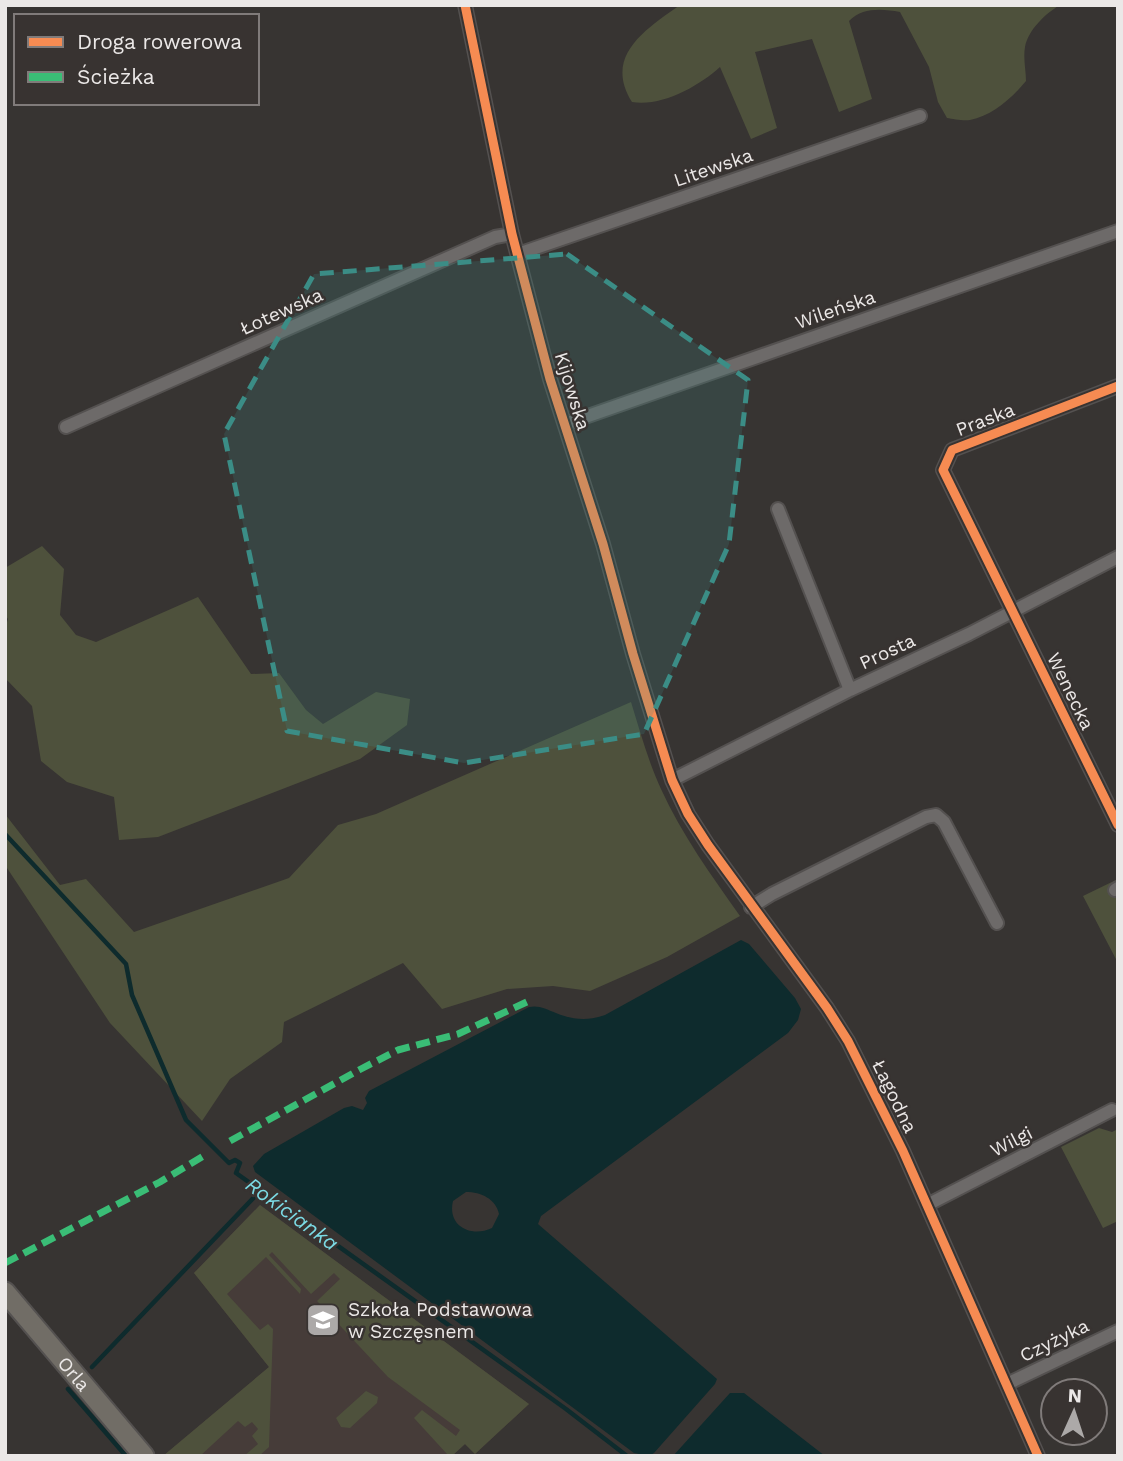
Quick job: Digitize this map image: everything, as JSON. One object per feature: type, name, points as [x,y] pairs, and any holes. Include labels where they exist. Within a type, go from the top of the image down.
[{"type":"street","name":"Kijowska","points":[[465,5],[512,233],[550,379],[603,544],[672,780]]},
{"type":"street","name":"Litewska","points":[[518,254],[920,116]]},
{"type":"street","name":"Wileńska","points":[[565,424],[1118,231]]},
{"type":"street","name":"Łotewska","points":[[66,427],[495,237],[512,233]]},
{"type":"street","name":"Praska","points":[[1011,611],[943,470],[952,450],[1118,386]]},
{"type":"street","points":[[778,509],[850,690]]},
{"type":"street","name":"Prosta","points":[[672,780],[850,690],[969,634],[1118,557]]},
{"type":"street","name":"Wenecka","points":[[1011,611],[1118,825]]},
{"type":"street","name":"Łagodna","points":[[672,780],[697,830],[827,1008],[848,1041],[927,1205],[1038,1456]]},
{"type":"street","points":[[751,907],[926,817],[936,815],[944,822],[997,923]]},
{"type":"street","name":"Wilgi","points":[[927,1205],[1112,1110]]},
{"type":"street","name":"Orla","points":[[5,1292],[144,1456]]},
{"type":"street","name":"Czyżyka","points":[[1007,1384],[1118,1331]]},
{"type":"highlighted area","points":[[567,254],[748,380],[729,544],[644,734],[464,763],[287,731],[224,434],[314,274]]},
{"type":"shaded area","name":"Szkoła Podstawowa w Szczęsnem","points":[[260,1205],[529,1404],[475,1454],[465,1444],[452,1456],[163,1456],[269,1367],[194,1273]]},
{"type":"green space","points":[[680,5],[1060,5],[1038,23],[1030,34],[1024,56],[1026,81],[1001,105],[986,115],[970,120],[947,118],[938,102],[929,67],[900,12],[867,11],[849,21],[872,99],[839,112],[812,39],[755,52],[777,128],[751,139],[720,67],[679,94],[644,103],[632,102],[624,86],[622,71],[625,57],[642,34]]},
{"type":"green space","points":[[42,546],[64,569],[60,615],[76,635],[96,642],[198,597],[251,674],[279,673],[306,710],[323,724],[376,692],[410,699],[407,725],[360,759],[158,837],[119,840],[114,797],[67,782],[41,761],[32,706],[5,678],[5,628],[8,619],[5,615],[5,568]]},
{"type":"green space","points":[[631,702],[652,768],[669,806],[740,916],[667,957],[590,991],[553,986],[507,989],[442,1009],[403,963],[284,1022],[282,1042],[230,1079],[202,1121],[110,1023],[5,865],[5,814],[60,885],[86,879],[134,932],[289,878],[338,825],[376,814]]},
{"type":"green space","points":[[1118,879],[1118,963],[1083,896]]},
{"type":"green space","points":[[1099,1128],[1112,1132],[1118,1129],[1118,1221],[1103,1228],[1061,1147]]},
{"type":"green space","points":[[260,1205],[529,1404],[475,1454],[465,1444],[453,1455],[447,1454],[414,1418],[422,1410],[456,1436],[460,1430],[388,1377],[317,1301],[340,1279],[334,1273],[311,1294],[272,1252],[269,1255],[301,1289],[300,1294],[266,1257],[227,1294],[260,1330],[268,1324],[273,1329],[269,1447],[259,1456],[244,1456],[258,1444],[252,1436],[258,1429],[252,1422],[245,1427],[238,1421],[200,1456],[163,1456],[269,1367],[194,1273]]},
{"type":"green space","points":[[366,1391],[378,1397],[377,1403],[350,1428],[341,1427],[336,1418]]},
{"type":"water","points":[[741,940],[749,944],[795,998],[801,1009],[798,1020],[788,1033],[541,1216],[538,1224],[717,1379],[649,1456],[634,1453],[255,1172],[253,1166],[264,1154],[344,1108],[352,1106],[363,1110],[369,1091],[529,1007],[542,1008],[574,1018],[587,1019],[605,1015]],"holes":[[[466,1192],[487,1197],[495,1204],[499,1214],[492,1228],[476,1232],[462,1228],[457,1223],[452,1210],[453,1201]]]},
{"type":"water","points":[[730,1393],[744,1393],[825,1456],[673,1456]]},
{"type":"waterway","name":"Rokicianka","points":[[5,834],[126,964],[132,995],[186,1120],[229,1163],[235,1160],[240,1163],[236,1173],[566,1409],[627,1456]]},
{"type":"waterway","points":[[92,1367],[260,1191]]},
{"type":"waterway","points":[[68,1389],[126,1456]]},
{"type":"marked path","points":[[230,1141],[398,1050],[458,1034],[531,1000]]},
{"type":"marked path","points":[[5,1263],[160,1182],[207,1154]]},
{"type":"cycle path","points":[[465,5],[512,234],[550,379],[603,544],[672,780],[688,814],[708,845],[848,1041],[903,1151],[1038,1456]]},
{"type":"cycle path","points":[[1118,386],[952,450],[943,470],[1118,825]]},
{"type":"place","name":"Szkoła Podstawowa w Szczęsnem","points":[[323,1320]]}]
